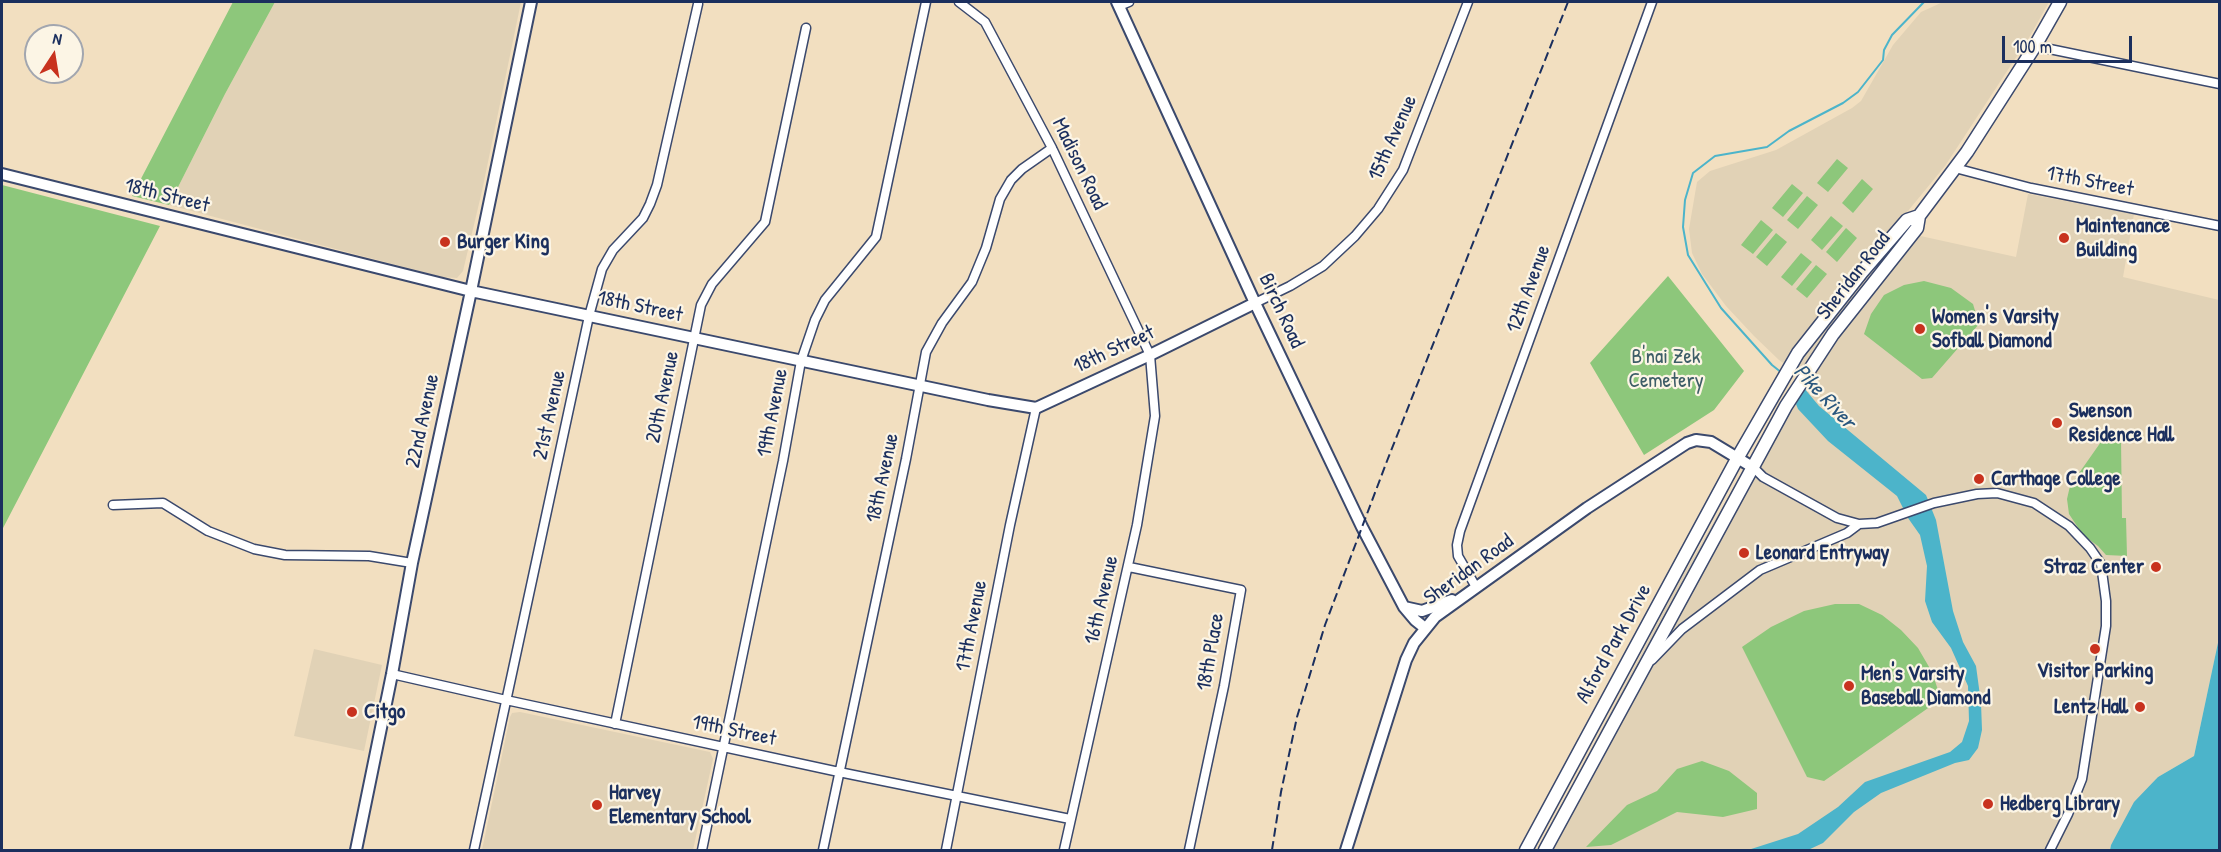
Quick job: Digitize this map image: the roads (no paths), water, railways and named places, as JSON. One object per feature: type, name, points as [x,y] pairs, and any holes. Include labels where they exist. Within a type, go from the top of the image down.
[{"type":"main road","name":"Sheridan Road","points":[[1754,468],[1786,406],[1810,368],[1844,319],[1917,228],[1919,216],[1954,168],[2035,46],[2060,2]]},
{"type":"main road","name":"Sheridan Road","points":[[1738,458],[1798,353],[1862,272],[1907,220],[1919,216]]},
{"type":"main road","name":"Alford Park Drive","points":[[1529,846],[1738,458]]},
{"type":"main road","name":"Alford Park Drive","points":[[1547,846],[1754,468]]},
{"type":"street","name":"22nd Avenue","points":[[356,850],[412,563],[531,2]]},
{"type":"street","name":"19th Avenue","points":[[702,850],[801,361],[814,320],[825,300],[876,237],[926,2]]},
{"type":"street","name":"Madison Road","points":[[958,2],[985,22],[1052,148],[1150,355]]},
{"type":"street","name":"15th Avenue","points":[[1255,303],[1323,266],[1378,209],[1402,170],[1468,2]]},
{"type":"street","name":"12th Avenue","points":[[1476,587],[1458,556],[1457,545],[1460,531],[1652,2]]},
{"type":"street","name":"Birch Road","points":[[1122,3],[1255,303],[1362,526],[1404,607],[1415,620],[1425,627]]},
{"type":"street","name":"21st Avenue","points":[[474,850],[589,316],[602,269],[613,250],[642,218],[657,185],[699,4]]},
{"type":"street","name":"20th Avenue","points":[[615,724],[701,305],[712,284],[765,222],[806,28]]},
{"type":"street","points":[[2035,46],[2220,84]]},
{"type":"street","name":"18th Avenue","points":[[823,850],[926,352],[942,322],[972,282],[986,248],[1000,199],[1011,180],[1022,169],[1052,148]]},
{"type":"street","name":"17th Street","points":[[1954,168],[2031,188],[2220,226]]},
{"type":"street","name":"18th Street","points":[[2,174],[471,291],[920,386],[1036,408],[1255,303]]},
{"type":"street","name":"16th Avenue","points":[[1064,850],[1129,567],[1155,416],[1150,355]]},
{"type":"street","name":"17th Avenue","points":[[946,850],[1010,525],[1036,408]]},
{"type":"street","name":"Sheridan Road","points":[[1346,850],[1406,660],[1425,627],[1458,599],[1589,506],[1687,443],[1695,440],[1711,442],[1754,468]]},
{"type":"street","points":[[1754,468],[1763,477],[1837,518],[1859,525],[1877,523],[1934,503],[1967,495],[1997,494],[2034,503],[2069,526],[2090,548],[2101,564],[2106,601],[2106,626],[2082,779],[2050,850]]},
{"type":"street","points":[[113,504],[162,503],[208,531],[254,549],[285,555],[369,556],[412,563]]},
{"type":"street","points":[[1640,673],[1682,629],[1760,570],[1847,533],[1859,525]]},
{"type":"street","name":"18th Place","points":[[1129,567],[1241,590],[1224,686],[1189,850]]},
{"type":"street","points":[[1404,607],[1422,611],[1458,599]]},
{"type":"street","name":"19th Street","points":[[392,674],[957,798],[1070,819]]},
{"type":"water","points":[[1804,388],[1819,406],[1926,495],[1936,520],[1953,611],[1963,642],[1976,666],[1982,730],[1978,748],[1969,760],[1955,763],[1881,793],[1854,812],[1823,843],[1808,850],[1748,850],[1798,834],[1838,807],[1865,782],[1950,752],[1962,742],[1969,721],[1968,686],[1951,648],[1932,622],[1925,601],[1927,566],[1920,535],[1897,496],[1828,441],[1798,409],[1796,404]]},
{"type":"water","points":[[2219,638],[2219,850],[2110,850],[2134,802],[2158,777],[2194,756]]},
{"type":"waterway","name":"Pike River","points":[[1782,373],[1772,365],[1721,308],[1688,255],[1683,227],[1685,200],[1693,173],[1715,156],[1767,147],[1789,131],[1843,103],[1858,92],[1883,60],[1884,50],[1892,35],[1924,2]]},
{"type":"railway","points":[[1272,850],[1281,792],[1297,717],[1325,625],[1387,461],[1568,2]]},
{"type":"place","name":"Maintenance Building","points":[[2064,238]]},
{"type":"place","name":"Burger King","points":[[445,242]]},
{"type":"place","name":"Women's Varsity Sofball Diamond","points":[[1920,329]]},
{"type":"place","name":"Swenson Residence Hall","points":[[2057,423]]},
{"type":"place","name":"Carthage College","points":[[1979,479]]},
{"type":"place","name":"Leonard Entryway","points":[[1744,553]]},
{"type":"place","name":"Straz Center","points":[[2156,567]]},
{"type":"place","name":"Visitor Parking","points":[[2095,649]]},
{"type":"place","name":"Men's Varsity Baseball Diamond","points":[[1849,686]]},
{"type":"place","name":"Lentz Hall","points":[[2140,707]]},
{"type":"place","name":"Citgo","points":[[352,712]]},
{"type":"place","name":"Hedberg Library","points":[[1988,804]]},
{"type":"place","name":"Harvey Elementary School","points":[[597,805]]},
{"type":"park label","name":"B'nai Zek Cemetery","points":[[1666,369]]}]
